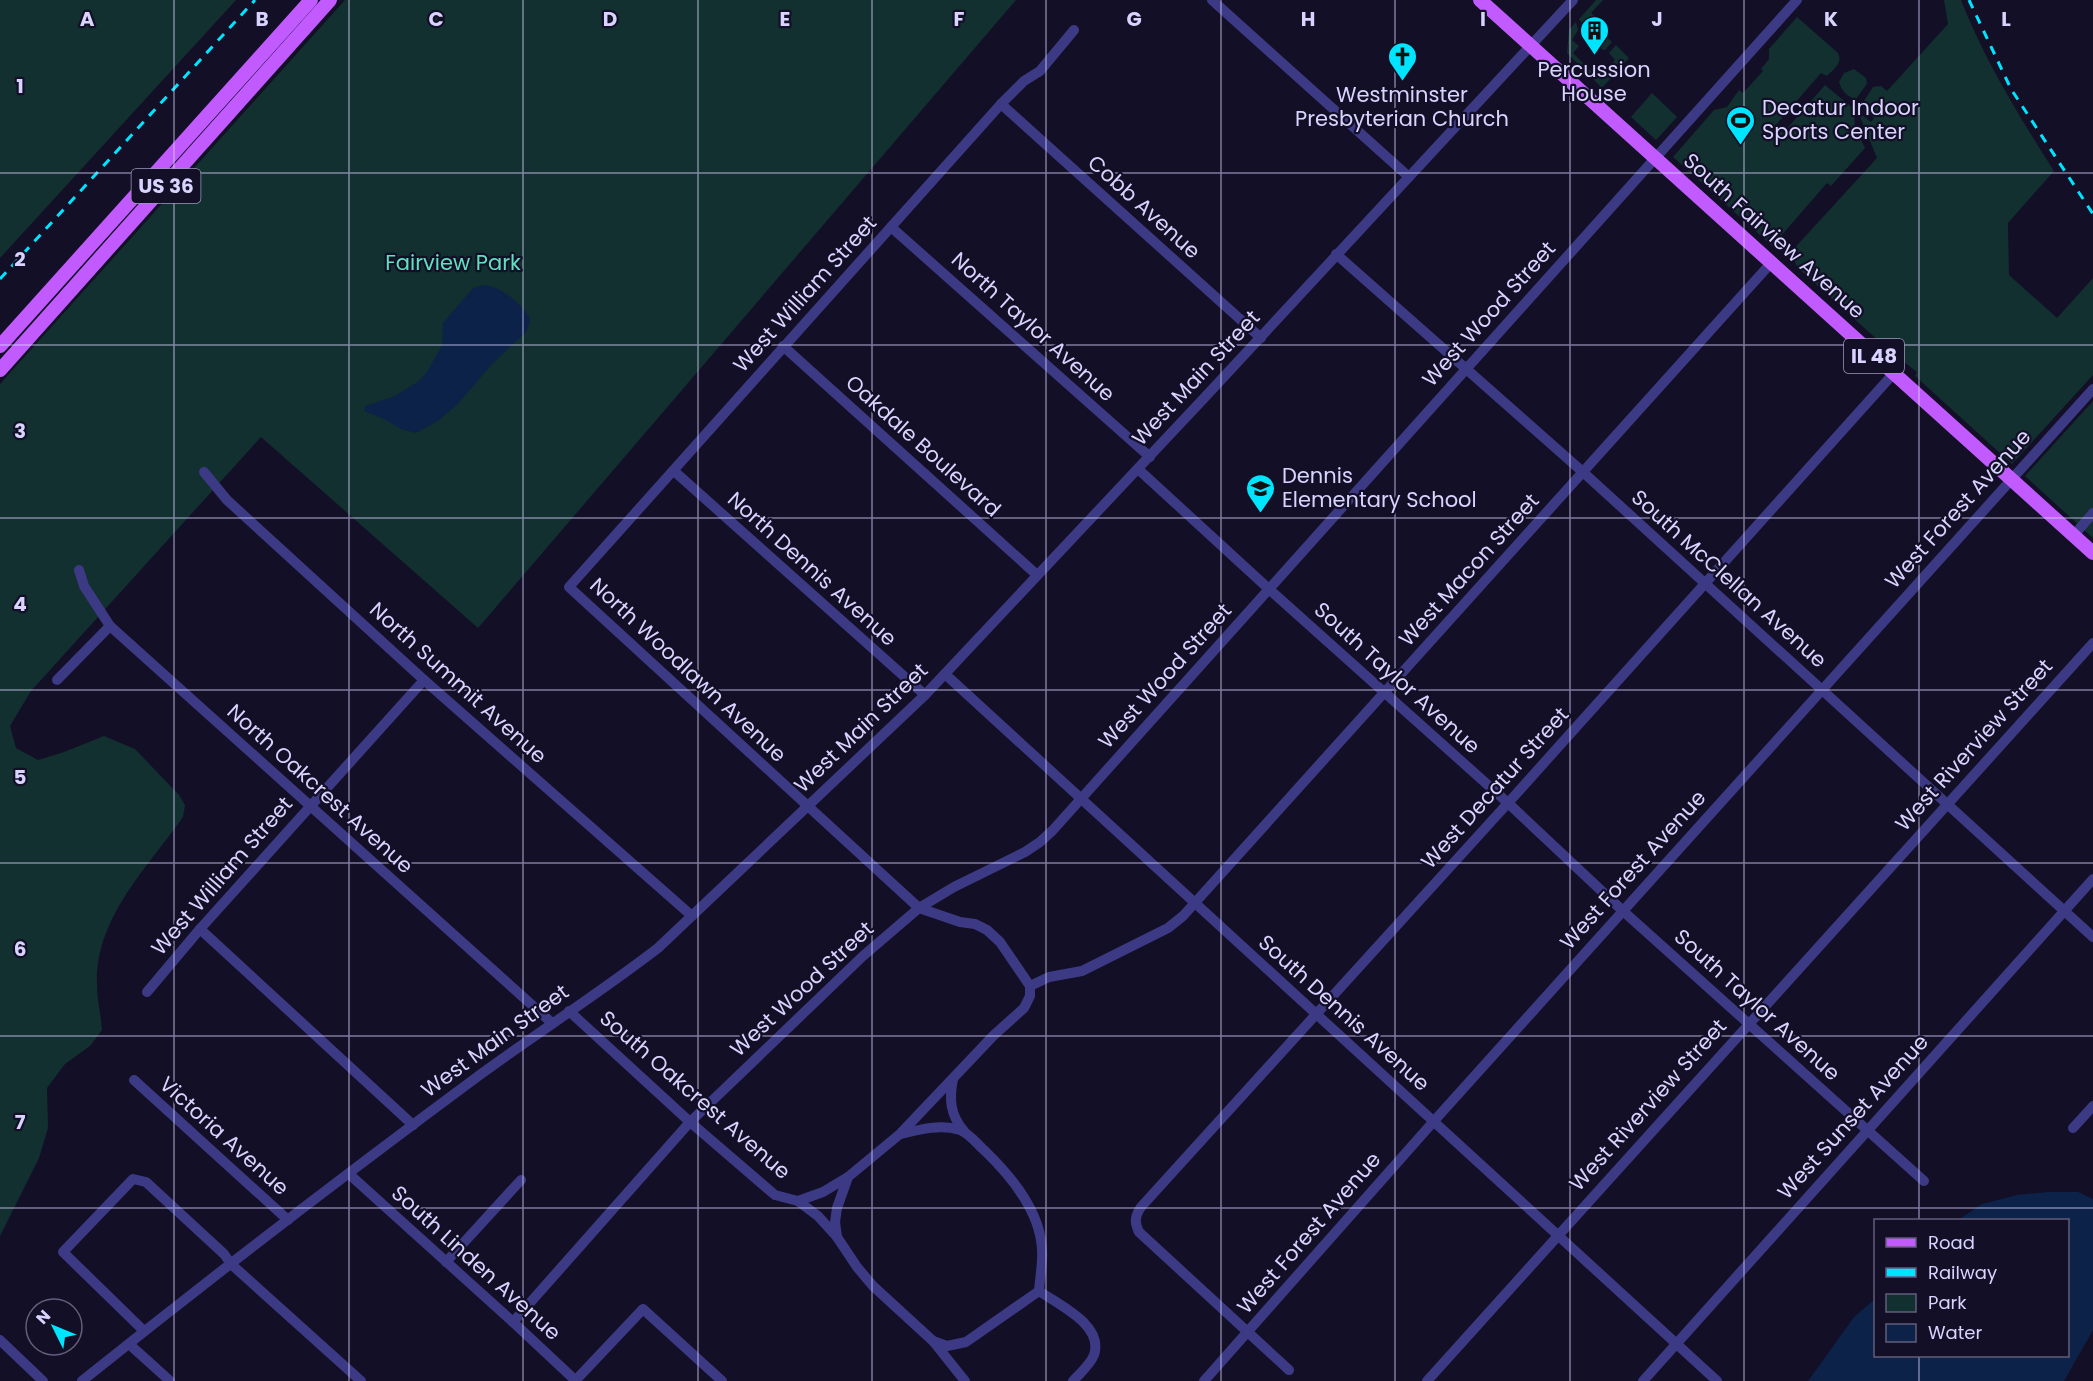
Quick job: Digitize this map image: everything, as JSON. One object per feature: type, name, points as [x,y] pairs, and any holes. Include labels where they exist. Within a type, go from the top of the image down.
[{"type":"main road","name":"US 36","points":[[0,346],[311,0]]},
{"type":"main road","name":"US 36","points":[[0,370],[330,0]]},
{"type":"main road","name":"South Fairview Avenue","points":[[1480,0],[2093,553]]},
{"type":"street","points":[[1212,0],[1409,177]]},
{"type":"street","name":"West Main Street","points":[[82,1381],[144,1330],[413,1125],[658,948],[925,696],[1261,338],[1336,254],[1573,0]]},
{"type":"street","name":"West Wood Street","points":[[513,1322],[690,1122],[855,964],[919,908],[1040,842],[1270,590],[1797,0]]},
{"type":"street","name":"West William Street","points":[[568,587],[1001,104],[1024,81],[1040,71],[1074,30]]},
{"type":"street","name":"Cobb Avenue","points":[[1001,104],[1261,338]]},
{"type":"street","name":"North Taylor Avenue","points":[[891,227],[1150,457]]},
{"type":"street","name":"South McClellan Avenue","points":[[1336,254],[1584,472],[2093,937]]},
{"type":"street","name":"West Macon Street","points":[[1030,986],[1048,977],[1082,971],[1168,928],[1194,903],[1772,262]]},
{"type":"street","name":"Oakdale Boulevard","points":[[783,346],[1037,575]]},
{"type":"street","name":"West Decatur Street","points":[[1248,1332],[1139,1232],[1135,1224],[1136,1215],[1141,1207],[1894,373]]},
{"type":"street","name":"West Forest Avenue","points":[[1204,1381],[1434,1121],[2093,388]]},
{"type":"street","name":"South Taylor Avenue","points":[[1138,468],[1270,590],[1508,803],[1623,911],[1924,1181]]},
{"type":"street","name":"North Summit Avenue","points":[[204,471],[227,500],[424,680],[692,916]]},
{"type":"street","name":"North Dennis Avenue","points":[[674,471],[925,696]]},
{"type":"street","points":[[2074,535],[2093,513]]},
{"type":"street","name":"North Oakcrest Avenue","points":[[79,570],[84,586],[110,626],[552,1023]]},
{"type":"street","name":"North Woodlawn Avenue","points":[[568,587],[919,908]]},
{"type":"street","points":[[57,680],[110,626]]},
{"type":"street","name":"West Riverview Street","points":[[1427,1381],[2093,643]]},
{"type":"street","name":"South Dennis Avenue","points":[[945,674],[1717,1381]]},
{"type":"street","name":"West William Street","points":[[147,992],[309,806],[424,680]]},
{"type":"street","name":"West Sunset Avenue","points":[[1643,1381],[2093,879]]},
{"type":"street","points":[[798,1201],[823,1192],[848,1177],[900,1134],[994,1035],[1024,1008],[1030,996],[1030,986],[1000,942],[987,930],[975,924],[960,922],[919,908]]},
{"type":"street","points":[[200,929],[413,1125]]},
{"type":"street","name":"South Oakcrest Avenue","points":[[569,1011],[690,1122],[775,1195],[798,1201],[818,1216],[837,1237]]},
{"type":"street","points":[[953,1079],[950,1095],[951,1108],[957,1123],[998,1164],[1023,1198],[1036,1221],[1042,1248],[1039,1291]]},
{"type":"street","name":"Victoria Avenue","points":[[134,1080],[288,1220]]},
{"type":"street","points":[[2073,1128],[2093,1106]]},
{"type":"street","points":[[900,1134],[940,1127],[964,1131]]},
{"type":"street","name":"South Linden Avenue","points":[[349,1174],[575,1381]]},
{"type":"street","points":[[848,1177],[837,1208],[835,1222],[837,1237],[873,1286],[933,1341],[964,1381]]},
{"type":"street","points":[[144,1330],[63,1252],[133,1179],[146,1182],[224,1254],[231,1264],[361,1381]]},
{"type":"street","points":[[446,1262],[521,1180]]},
{"type":"street","points":[[933,1341],[946,1346],[966,1342],[1039,1291]]},
{"type":"street","points":[[1039,1291],[1091,1330],[1095,1342],[1094,1354],[1089,1364],[1073,1381]]},
{"type":"street","points":[[575,1381],[643,1309],[722,1381]]},
{"type":"street","points":[[1248,1332],[1289,1370]]},
{"type":"street","points":[[0,1340],[43,1381]]},
{"type":"street","points":[[129,1344],[170,1381]]},
{"type":"green space","points":[[0,0],[236,0],[0,258]]},
{"type":"green space","name":"Fairview Park","points":[[345,0],[1016,0],[478,628],[261,437],[31,691],[10,726],[16,748],[38,760],[104,736],[135,749],[179,795],[185,805],[183,817],[140,874],[114,915],[99,960],[97,984],[102,1030],[90,1046],[65,1064],[47,1088],[48,1128],[39,1158],[0,1236],[0,384]]},
{"type":"green space","points":[[1596,0],[1603,0],[1591,13],[1608,28],[1603,34],[1612,42],[1605,50],[1594,42],[1579,19]]},
{"type":"green space","points":[[1944,0],[1961,0],[1992,66],[2054,171],[2008,223],[2009,275],[2057,318],[2093,278],[2093,375],[2012,464],[1915,376],[1917,372],[1892,353],[1798,268],[1790,253],[1877,158],[1858,112],[1871,122],[1874,118],[1862,104],[1873,87],[1881,86],[1887,91],[1948,24]]},
{"type":"green space","name":"Decatur Indoor Sports Center","points":[[1797,17],[1838,53],[1839,60],[1837,66],[1827,76],[1821,73],[1775,126],[1783,133],[1825,85],[1854,109],[1855,128],[1865,148],[1831,186],[1827,183],[1772,246],[1673,157],[1714,110],[1727,107],[1739,90],[1743,93],[1763,71],[1761,69],[1769,59],[1769,49]]},
{"type":"green space","points":[[1576,22],[1578,30],[1572,40],[1579,46],[1573,53],[1598,78],[1615,60],[1609,53],[1616,45],[1629,58],[1602,88],[1567,53],[1569,30]]},
{"type":"green space","points":[[1854,69],[1866,78],[1867,84],[1856,99],[1845,93],[1839,82],[1844,73]]},
{"type":"green space","points":[[1652,93],[1677,117],[1656,140],[1631,117]]},
{"type":"green space","points":[[2093,401],[2093,538],[2025,476]]},
{"type":"water","points":[[484,285],[504,292],[517,302],[530,319],[528,329],[492,364],[457,405],[439,420],[416,433],[401,429],[364,411],[365,406],[395,396],[419,381],[427,372],[442,345],[443,323],[473,288]]},
{"type":"water","points":[[2078,1192],[2093,1199],[2093,1330],[2064,1381],[1808,1381],[1854,1317],[1874,1300],[1874,1357],[2069,1357],[2069,1219],[1960,1219],[1982,1204],[2017,1195]]},
{"type":"railway","points":[[0,279],[255,0]]},
{"type":"railway","points":[[1969,0],[2011,89],[2093,214]]},
{"type":"place","name":"Percussion House","points":[[1594,56]]},
{"type":"place","name":"Westminster Presbyterian Church","points":[[1402,82]]},
{"type":"place","name":"Decatur Indoor Sports Center","points":[[1741,146]]},
{"type":"place","name":"Dennis Elementary School","points":[[1261,514]]}]
